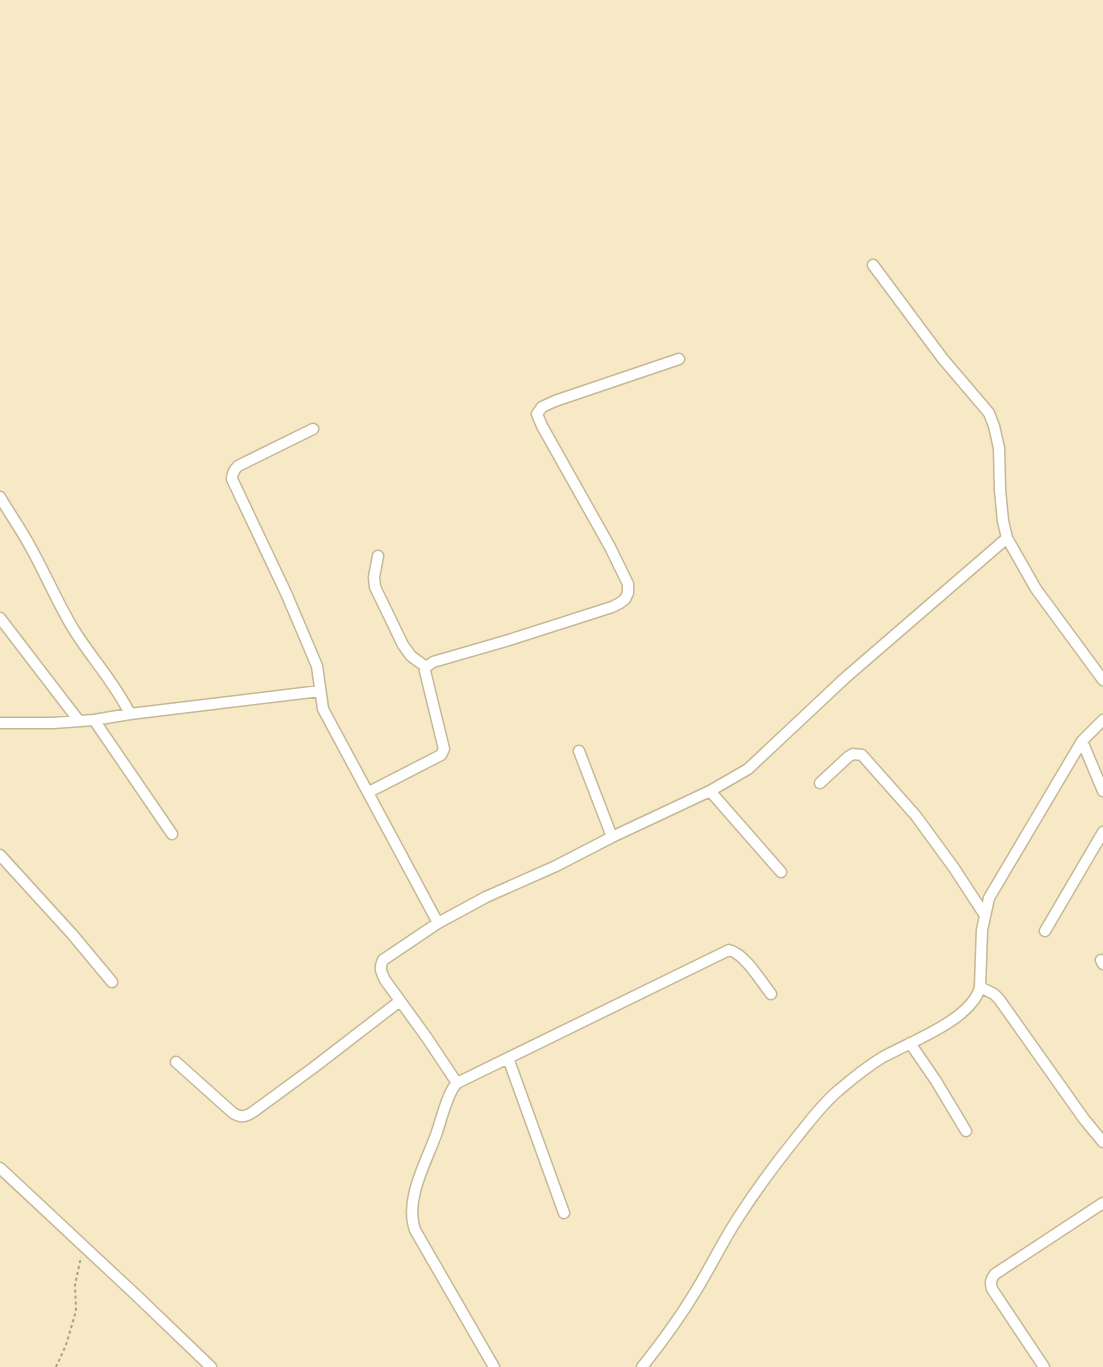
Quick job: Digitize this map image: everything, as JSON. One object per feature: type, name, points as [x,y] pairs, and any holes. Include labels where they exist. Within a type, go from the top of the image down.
[{"type":"street","points":[[873,266],[943,358],[989,413],[999,448],[1000,490],[1007,538],[1036,590],[1103,680]]},
{"type":"street","points":[[426,667],[433,662],[509,640],[622,602],[628,593],[628,584],[537,414],[542,407],[555,401],[679,359]]},
{"type":"street","points":[[313,429],[238,466],[232,475],[317,666],[323,709],[438,923]]},
{"type":"street","points":[[0,497],[31,548],[72,627],[118,692],[130,714]]},
{"type":"street","points":[[457,1083],[385,980],[380,966],[383,960],[438,923],[486,897],[556,866],[710,791],[748,769],[845,678],[1007,538]]},
{"type":"street","points":[[369,792],[444,752],[426,667],[411,656],[403,645],[375,587],[374,577],[378,556]]},
{"type":"street","points":[[0,618],[79,721]]},
{"type":"street","points":[[0,723],[94,720],[320,691]]},
{"type":"street","points":[[94,720],[172,834]]},
{"type":"street","points":[[642,1367],[696,1292],[737,1218],[785,1153],[836,1092],[882,1058],[932,1033],[960,1015],[974,1002],[980,987],[982,930],[989,898],[1082,741],[1103,720]]},
{"type":"street","points":[[1082,741],[1103,791]]},
{"type":"street","points":[[579,751],[612,837]]},
{"type":"street","points":[[820,783],[848,757],[853,754],[861,755],[916,816],[984,914]]},
{"type":"street","points":[[710,791],[781,872]]},
{"type":"street","points":[[1045,931],[1103,832]]},
{"type":"street","points":[[0,855],[112,982]]},
{"type":"street","points":[[494,1367],[412,1221],[417,1187],[450,1093],[457,1083],[729,950],[737,952],[744,959],[771,994]]},
{"type":"street","points":[[980,987],[999,999],[1084,1119],[1103,1142]]},
{"type":"street","points":[[176,1062],[232,1113],[244,1117],[305,1074],[400,1001]]},
{"type":"street","points":[[910,1043],[966,1131]]},
{"type":"street","points":[[508,1058],[564,1213]]},
{"type":"street","points":[[0,1168],[211,1367]]},
{"type":"street","points":[[1044,1367],[990,1283],[995,1274],[1103,1203]]},
{"type":"path","points":[[56,1367],[66,1345],[76,1311],[75,1285],[83,1246]]}]
